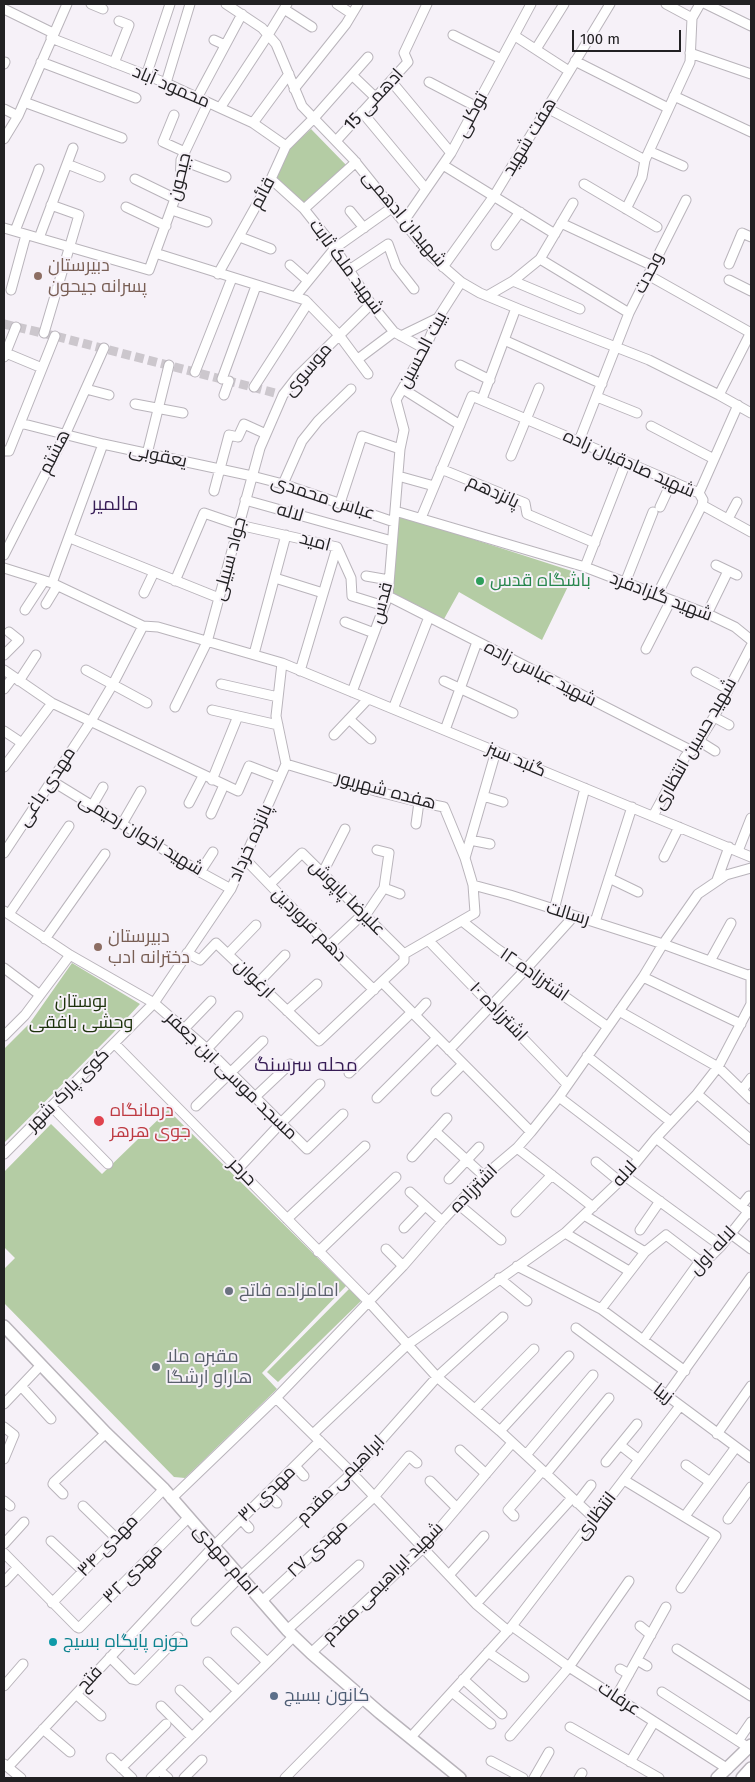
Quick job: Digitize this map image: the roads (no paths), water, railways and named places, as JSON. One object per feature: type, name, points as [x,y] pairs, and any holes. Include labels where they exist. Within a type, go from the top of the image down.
[{"type":"main road","name":"امام مهدی","points":[[4,1326],[106,1433],[164,1489],[290,1633],[410,1738],[460,1778]]},
{"type":"main road","points":[[717,1778],[750,1746]]},
{"type":"main road","points":[[742,1778],[751,1768]]},
{"type":"street","points":[[4,139],[18,116],[67,4]]},
{"type":"street","points":[[91,4],[103,9]]},
{"type":"street","points":[[146,76],[170,4]]},
{"type":"street","points":[[166,84],[190,4]]},
{"type":"street","name":"شهیدان ادهمی","points":[[226,4],[262,28],[276,44],[302,106],[356,162],[431,256],[461,282],[487,296],[649,360],[720,395],[751,413]]},
{"type":"street","points":[[337,4],[352,14]]},
{"type":"street","points":[[294,89],[346,24],[358,4]]},
{"type":"street","name":"ادهمی 15","points":[[336,141],[408,62],[404,53],[427,4]]},
{"type":"street","points":[[536,49],[564,4]]},
{"type":"street","name":"هفت شهید","points":[[443,267],[494,196],[610,4]]},
{"type":"street","points":[[666,4],[692,18]]},
{"type":"street","points":[[626,209],[642,177],[645,160],[690,62],[692,18],[700,4]]},
{"type":"street","points":[[706,4],[751,26]]},
{"type":"street","name":"توکلی","points":[[404,220],[451,153],[514,36],[528,5]]},
{"type":"street","points":[[220,108],[285,6],[312,27]]},
{"type":"street","name":"محمود آباد","points":[[4,8],[52,36],[208,102],[254,124],[286,146]]},
{"type":"street","points":[[197,98],[242,14]]},
{"type":"street","points":[[114,63],[129,25],[119,21]]},
{"type":"street","points":[[453,35],[501,59]]},
{"type":"street","points":[[514,36],[569,71]]},
{"type":"street","points":[[214,40],[225,45]]},
{"type":"street","points":[[690,53],[751,74]]},
{"type":"street","name":"قائم","points":[[218,274],[271,179],[286,146],[314,118],[368,57]]},
{"type":"street","points":[[575,61],[668,108]]},
{"type":"street","points":[[40,62],[136,98]]},
{"type":"street","points":[[254,124],[289,74]]},
{"type":"street","points":[[352,75],[376,98]]},
{"type":"street","points":[[391,81],[451,153]]},
{"type":"street","points":[[429,82],[477,107]]},
{"type":"street","points":[[674,96],[751,132]]},
{"type":"street","points":[[24,102],[122,138]]},
{"type":"street","name":"جیحون","points":[[69,247],[149,270],[176,199],[180,185],[183,156],[208,102]]},
{"type":"street","points":[[547,108],[645,160]]},
{"type":"street","points":[[4,109],[18,116]]},
{"type":"street","points":[[362,112],[426,188]]},
{"type":"street","points":[[174,115],[163,142],[183,156],[226,177]]},
{"type":"street","points":[[39,238],[73,148]]},
{"type":"street","points":[[649,151],[682,166]]},
{"type":"street","points":[[304,209],[356,162]]},
{"type":"street","points":[[67,164],[100,176]]},
{"type":"street","points":[[443,165],[555,234]]},
{"type":"street","points":[[15,231],[39,169]]},
{"type":"street","points":[[135,179],[176,199]]},
{"type":"street","name":"شهید ملک ثابت","points":[[271,179],[304,209],[335,248],[371,304],[398,334],[425,350]]},
{"type":"street","points":[[584,184],[657,227]]},
{"type":"street","name":"وحدت","points":[[579,441],[629,314],[686,200]]},
{"type":"street","points":[[487,296],[513,281],[540,259],[573,202]]},
{"type":"street","points":[[44,333],[79,215],[51,206]]},
{"type":"street","points":[[126,207],[166,226]]},
{"type":"street","points":[[295,297],[335,248],[393,207]]},
{"type":"street","points":[[172,210],[207,222]]},
{"type":"street","points":[[350,211],[364,228]]},
{"type":"street","points":[[496,245],[520,212]]},
{"type":"street","points":[[561,222],[653,266]]},
{"type":"street","points":[[4,228],[69,247]]},
{"type":"street","points":[[729,264],[742,233],[751,237]]},
{"type":"street","points":[[11,290],[26,235]]},
{"type":"street","points":[[240,237],[271,249]]},
{"type":"street","points":[[349,270],[388,244],[396,266],[414,289]]},
{"type":"street","points":[[155,253],[305,300],[339,335],[368,374]]},
{"type":"street","points":[[540,259],[629,314]]},
{"type":"street","points":[[290,265],[308,281]]},
{"type":"street","points":[[648,276],[751,332],[748,348],[720,395]]},
{"type":"street","points":[[195,372],[232,278]]},
{"type":"street","points":[[729,280],[751,291]]},
{"type":"street","points":[[513,281],[580,309]]},
{"type":"street","name":"بیت الحسین","points":[[395,511],[400,449],[404,430],[396,400],[425,350],[438,318],[461,282]]},
{"type":"street","points":[[224,395],[226,380],[256,286]]},
{"type":"street","points":[[254,387],[308,303]]},
{"type":"street","name":"موسوی","points":[[252,476],[260,448],[283,395],[296,377],[371,304]]},
{"type":"street","points":[[421,518],[472,396],[482,399],[516,308]]},
{"type":"street","points":[[358,359],[398,334],[438,318]]},
{"type":"street","points":[[16,327],[5,355],[42,368]]},
{"type":"street","points":[[6,451],[20,423],[55,336]]},
{"type":"street","points":[[504,340],[602,384]]},
{"type":"street","name":"هشتم","points":[[4,556],[65,435],[104,348]]},
{"type":"street","points":[[147,454],[170,365]]},
{"type":"street","points":[[460,365],[490,380]]},
{"type":"street","points":[[511,456],[539,388]]},
{"type":"street","points":[[86,389],[108,395]]},
{"type":"street","points":[[283,484],[302,442],[318,421],[351,389]]},
{"type":"street","points":[[403,389],[460,425]]},
{"type":"street","points":[[597,397],[637,414]]},
{"type":"street","name":"شهید صادقیان زاده","points":[[482,399],[699,493],[703,500],[702,505],[656,595]]},
{"type":"street","points":[[135,404],[183,413]]},
{"type":"street","points":[[699,493],[738,406]]},
{"type":"street","name":"یعقوبی","points":[[20,423],[103,444],[252,476]]},
{"type":"street","points":[[214,492],[229,436],[238,437],[244,424],[266,434]]},
{"type":"street","points":[[651,426],[714,459]]},
{"type":"street","points":[[340,504],[362,436],[400,449]]},
{"type":"street","points":[[46,604],[51,583],[70,538],[103,444]]},
{"type":"street","points":[[585,567],[626,462]]},
{"type":"street","name":"پانزدهم","points":[[441,469],[525,503],[527,514],[595,542]]},
{"type":"street","name":"عباس محمدی","points":[[252,476],[283,484],[394,522]]},
{"type":"street","name":"جواد سبیلی","points":[[175,706],[207,642],[252,476]]},
{"type":"street","points":[[398,476],[434,486]]},
{"type":"street","points":[[625,583],[656,510],[672,481]]},
{"type":"street","name":"لاله","points":[[245,500],[392,541]]},
{"type":"street","points":[[728,518],[737,502]]},
{"type":"street","points":[[702,505],[751,532]]},
{"type":"street","name":"شهید گلزادفرد","points":[[395,511],[585,567],[707,614],[734,627],[751,640]]},
{"type":"street","name":"قدس","points":[[352,692],[386,601],[395,511]]},
{"type":"street","name":"امید","points":[[175,581],[204,513],[239,525],[337,546],[350,578],[352,596],[386,601]]},
{"type":"street","points":[[254,654],[286,535]]},
{"type":"street","points":[[70,538],[219,598]]},
{"type":"street","points":[[300,671],[337,546]]},
{"type":"street","points":[[707,614],[732,573],[716,565]]},
{"type":"street","name":"گنبد سبز","points":[[4,568],[51,583],[143,626],[158,627],[282,663],[751,857]]},
{"type":"street","points":[[144,593],[154,572]]},
{"type":"street","points":[[366,576],[389,580]]},
{"type":"street","points":[[274,578],[323,593]]},
{"type":"street","points":[[25,610],[51,583]]},
{"type":"street","points":[[646,649],[671,600]]},
{"type":"street","name":"شهید عباس زاده","points":[[386,601],[429,617],[692,751]]},
{"type":"street","points":[[393,709],[429,617]]},
{"type":"street","points":[[344,622],[374,633]]},
{"type":"street","name":"مهدی باغی","points":[[4,853],[91,721],[113,684],[143,626]]},
{"type":"street","points":[[4,655],[19,640],[9,632]]},
{"type":"street","points":[[445,730],[477,642]]},
{"type":"street","name":"شهید حسین انتظاری","points":[[653,816],[685,757],[692,751],[714,717],[751,646]]},
{"type":"street","points":[[4,689],[16,679],[36,655]]},
{"type":"street","points":[[282,663],[276,716],[286,764]]},
{"type":"street","points":[[4,670],[52,703],[238,791],[249,766],[280,778]]},
{"type":"street","points":[[86,670],[147,703]]},
{"type":"street","points":[[696,672],[728,689]]},
{"type":"street","points":[[444,680],[513,713]]},
{"type":"street","points":[[221,684],[278,697]]},
{"type":"street","points":[[334,734],[368,699]]},
{"type":"street","points":[[4,767],[52,703]]},
{"type":"street","points":[[212,710],[278,725]]},
{"type":"street","points":[[190,803],[208,778],[238,716]]},
{"type":"street","points":[[714,717],[729,725]]},
{"type":"street","points":[[349,719],[370,739]]},
{"type":"street","points":[[4,731],[22,743]]},
{"type":"street","points":[[699,741],[715,751]]},
{"type":"street","points":[[465,858],[496,751]]},
{"type":"street","name":"پانزده خرداد","points":[[154,1004],[231,889],[286,764]]},
{"type":"street","name":"هفده شهریور","points":[[286,764],[419,802],[444,807],[465,858],[473,885],[475,913],[404,954]]},
{"type":"street","name":"شهید اخوان رحیمی","points":[[52,781],[231,889]]},
{"type":"street","points":[[211,814],[224,785]]},
{"type":"street","points":[[92,806],[103,787]]},
{"type":"street","points":[[554,910],[585,788]]},
{"type":"street","points":[[122,824],[141,791]]},
{"type":"street","points":[[483,796],[503,802]]},
{"type":"street","points":[[416,824],[419,802]]},
{"type":"street","points":[[595,922],[632,807]]},
{"type":"street","points":[[738,851],[751,818]]},
{"type":"street","points":[[6,913],[69,826]]},
{"type":"street","points":[[664,858],[679,827]]},
{"type":"street","points":[[322,874],[345,829]]},
{"type":"street","points":[[470,840],[490,844]]},
{"type":"street","points":[[717,880],[729,847]]},
{"type":"street","points":[[329,946],[364,915],[384,888],[389,853],[377,850]]},
{"type":"street","points":[[200,872],[213,852]]},
{"type":"street","name":"علیرضا پاپوش","points":[[270,884],[302,853],[404,954]]},
{"type":"street","points":[[46,939],[105,854]]},
{"type":"street","name":"دهم فروردین","points":[[245,859],[374,990]]},
{"type":"street","name":"اشترزاده","points":[[171,1498],[276,1398],[403,1266],[484,1176],[517,1148],[531,1132],[559,1097],[643,977],[663,944],[698,894],[726,875],[751,868]]},
{"type":"street","points":[[609,878],[638,892]]},
{"type":"street","name":"رسالت","points":[[473,885],[663,944],[751,975]]},
{"type":"street","points":[[384,888],[400,894]]},
{"type":"street","name":"مسجد موسی ابن جعفر","points":[[6,913],[70,955],[154,1004],[207,1049],[307,1149],[343,1114]]},
{"type":"street","points":[[449,1050],[574,916]]},
{"type":"street","name":"اشترزاده ۱۲","points":[[462,921],[496,948],[608,1027]]},
{"type":"street","points":[[710,961],[731,923]]},
{"type":"street","points":[[228,954],[256,925]]},
{"type":"street","name":"اشترزاده ۱۰","points":[[428,940],[567,1084]]},
{"type":"street","name":"ارغوان","points":[[187,953],[200,960],[216,943],[319,1041],[374,990]]},
{"type":"street","points":[[374,990],[404,961],[404,954]]},
{"type":"street","points":[[4,1036],[25,1015],[70,955]]},
{"type":"street","points":[[258,983],[285,955]]},
{"type":"street","points":[[4,968],[40,995]]},
{"type":"street","points":[[751,975],[751,1004]]},
{"type":"street","points":[[643,977],[741,1024]]},
{"type":"street","points":[[382,982],[531,1132]]},
{"type":"street","points":[[287,1011],[317,984]]},
{"type":"street","points":[[184,1029],[211,1001]]},
{"type":"street","points":[[349,1073],[426,1003]]},
{"type":"street","name":"کوی پارک شهر","points":[[4,1154],[154,1004]]},
{"type":"street","name":"لاله","points":[[313,1434],[407,1345],[498,1278],[565,1233],[584,1216],[622,1178],[697,1094],[718,1066],[751,1004]]},
{"type":"street","points":[[618,1011],[718,1066],[751,1099]]},
{"type":"street","points":[[207,1049],[238,1016]]},
{"type":"street","points":[[377,1098],[437,1038]]},
{"type":"street","points":[[196,1106],[263,1041]]},
{"type":"street","name":"حرحر","points":[[114,1043],[369,1302],[437,1377],[500,1431],[594,1518]]},
{"type":"street","points":[[587,1056],[671,1122]]},
{"type":"street","points":[[255,1097],[290,1064]]},
{"type":"street","points":[[436,1091],[463,1064]]},
{"type":"street","points":[[742,1090],[751,1078]]},
{"type":"street","points":[[238,1169],[281,1122],[320,1084]]},
{"type":"street","points":[[697,1094],[751,1140]]},
{"type":"street","points":[[559,1097],[639,1158]]},
{"type":"street","points":[[52,1107],[108,1164]]},
{"type":"street","points":[[412,1157],[446,1118]]},
{"type":"street","points":[[435,1131],[484,1176]]},
{"type":"street","points":[[656,1138],[747,1211]]},
{"type":"street","points":[[287,1219],[365,1146]]},
{"type":"street","points":[[449,1179],[479,1147]]},
{"type":"street","points":[[517,1148],[592,1207]]},
{"type":"street","points":[[596,1162],[660,1201],[721,1246]]},
{"type":"street","points":[[516,1212],[552,1175]]},
{"type":"street","points":[[318,1252],[396,1177]]},
{"type":"street","points":[[410,1192],[442,1221]]},
{"type":"street","name":"لاله اول","points":[[643,1340],[700,1261],[711,1256],[731,1234],[747,1211],[749,1196]]},
{"type":"street","points":[[640,1230],[660,1201]]},
{"type":"street","points":[[458,1204],[501,1240]]},
{"type":"street","points":[[404,1228],[425,1206]]},
{"type":"street","points":[[584,1216],[644,1252]]},
{"type":"street","points":[[565,1233],[629,1271]]},
{"type":"street","points":[[731,1234],[751,1249]]},
{"type":"street","points":[[601,1309],[644,1252],[666,1235],[700,1261]]},
{"type":"street","points":[[386,1249],[403,1266]]},
{"type":"street","points":[[517,1266],[601,1309],[685,1371]]},
{"type":"street","points":[[666,1396],[751,1277]]},
{"type":"street","points":[[498,1278],[527,1301]]},
{"type":"street","name":"ابراهیمی مقدم","points":[[196,1621],[240,1577],[352,1473],[437,1377],[503,1317]]},
{"type":"street","name":"زیبا","points":[[576,1328],[751,1458]]},
{"type":"street","points":[[475,1409],[534,1349]]},
{"type":"street","points":[[500,1431],[569,1356]]},
{"type":"street","points":[[4,1404],[41,1365]]},
{"type":"street","points":[[526,1455],[593,1375]]},
{"type":"street","points":[[21,1386],[51,1419]]},
{"type":"street","points":[[717,1434],[751,1386]]},
{"type":"street","name":"عرفات","points":[[276,1398],[352,1473],[476,1604],[569,1667],[728,1769]]},
{"type":"street","points":[[514,1516],[508,1510],[544,1472],[608,1398]]},
{"type":"street","name":"انتظاری","points":[[410,1738],[510,1628],[680,1406]]},
{"type":"street","points":[[606,1462],[637,1424]]},
{"type":"street","points":[[4,1427],[14,1435],[4,1460]]},
{"type":"street","points":[[63,1494],[53,1484],[54,1482],[106,1433]]},
{"type":"street","name":"مهدی ۳۱","points":[[213,1547],[320,1441]]},
{"type":"street","name":"شهید ابراهیمی مقدم","points":[[311,1653],[423,1548],[512,1443]]},
{"type":"street","points":[[620,1445],[638,1460]]},
{"type":"street","points":[[685,1516],[736,1447]]},
{"type":"street","points":[[460,1450],[486,1474]]},
{"type":"street","name":"مهدی ۲۷","points":[[262,1601],[374,1496],[409,1456],[417,1463]]},
{"type":"street","points":[[686,1465],[710,1482]]},
{"type":"street","points":[[295,1466],[304,1476]]},
{"type":"street","points":[[624,1480],[716,1536],[680,1588]]},
{"type":"street","points":[[430,1481],[457,1508]]},
{"type":"street","points":[[476,1604],[574,1500],[591,1486]]},
{"type":"street","points":[[728,1519],[751,1487]]},
{"type":"street","name":"مهدی ۳۴","points":[[52,1602],[164,1489]]},
{"type":"street","points":[[268,1493],[277,1503]]},
{"type":"street","points":[[83,1506],[116,1538]]},
{"type":"street","name":"مهدی ۳۲","points":[[52,1602],[79,1628],[188,1518]]},
{"type":"street","points":[[241,1520],[249,1528]]},
{"type":"street","points":[[4,1544],[24,1522]]},
{"type":"street","points":[[449,1575],[484,1536]]},
{"type":"street","points":[[51,1541],[83,1572]]},
{"type":"street","name":"فتح","points":[[6,1765],[43,1729],[213,1547]]},
{"type":"street","points":[[4,1553],[52,1602]]},
{"type":"street","points":[[151,1778],[238,1692],[267,1662],[290,1633],[359,1565]]},
{"type":"street","points":[[4,1582],[18,1567]]},
{"type":"street","points":[[510,1736],[569,1667],[630,1581]]},
{"type":"street","points":[[616,1697],[666,1607]]},
{"type":"street","points":[[640,1626],[651,1635]]},
{"type":"street","points":[[236,1632],[267,1662]]},
{"type":"street","points":[[110,1657],[132,1679],[136,1680],[178,1637]]},
{"type":"street","points":[[677,1649],[751,1696]]},
{"type":"street","points":[[488,1652],[524,1677]]},
{"type":"street","points":[[637,1660],[647,1666]]},
{"type":"street","points":[[208,1662],[238,1692]]},
{"type":"street","points":[[4,1686],[23,1664]]},
{"type":"street","points":[[620,1669],[629,1674]]},
{"type":"street","points":[[463,1679],[502,1714]]},
{"type":"street","points":[[180,1690],[210,1720]]},
{"type":"street","points":[[452,1692],[491,1724]]},
{"type":"street","points":[[662,1692],[738,1741],[750,1746]]},
{"type":"street","points":[[76,1694],[102,1716]]},
{"type":"street","points":[[285,1778],[364,1698]]},
{"type":"street","points":[[161,1706],[192,1737]]},
{"type":"street","points":[[630,1762],[654,1722]]},
{"type":"street","points":[[738,1741],[751,1722]]},
{"type":"street","points":[[122,1768],[166,1724]]},
{"type":"street","points":[[570,1727],[659,1778]]},
{"type":"street","points":[[43,1729],[70,1752]]},
{"type":"street","points":[[534,1778],[549,1752]]},
{"type":"street","points":[[111,1758],[132,1778]]},
{"type":"street","points":[[184,1778],[202,1760]]},
{"type":"street","points":[[491,1761],[523,1778]]},
{"type":"street","points":[[6,1765],[21,1778]]},
{"type":"street","points":[[445,1767],[449,1778]]},
{"type":"street","points":[[160,1770],[168,1778]]},
{"type":"tunnel","points":[[4,324],[283,395]]},
{"type":"place","name":"دبیرستان پسرانه جیحون","points":[[38,276]]},
{"type":"place","name":"باشگاه قدس","points":[[480,581]]},
{"type":"place","name":"دبیرستان دخترانه ادب","points":[[98,947]]},
{"type":"place","name":"درمانگاه جوی هرهر","points":[[99,1121]]},
{"type":"place","name":"امامزاده فاتح","points":[[229,1291]]},
{"type":"place","name":"مقبره ملا هاراو ارشگا","points":[[156,1367]]},
{"type":"place","name":"حوزه پایگاه بسیج","points":[[53,1642]]},
{"type":"place","name":"کانون بسیج","points":[[274,1696]]},
{"type":"district","name":"مالمیر","points":[[115,505]]},
{"type":"district","name":"محله سرسنگ","points":[[306,1066]]},
{"type":"park label","name":"بوستان وحشی بافقی","points":[[81,1012]]}]
